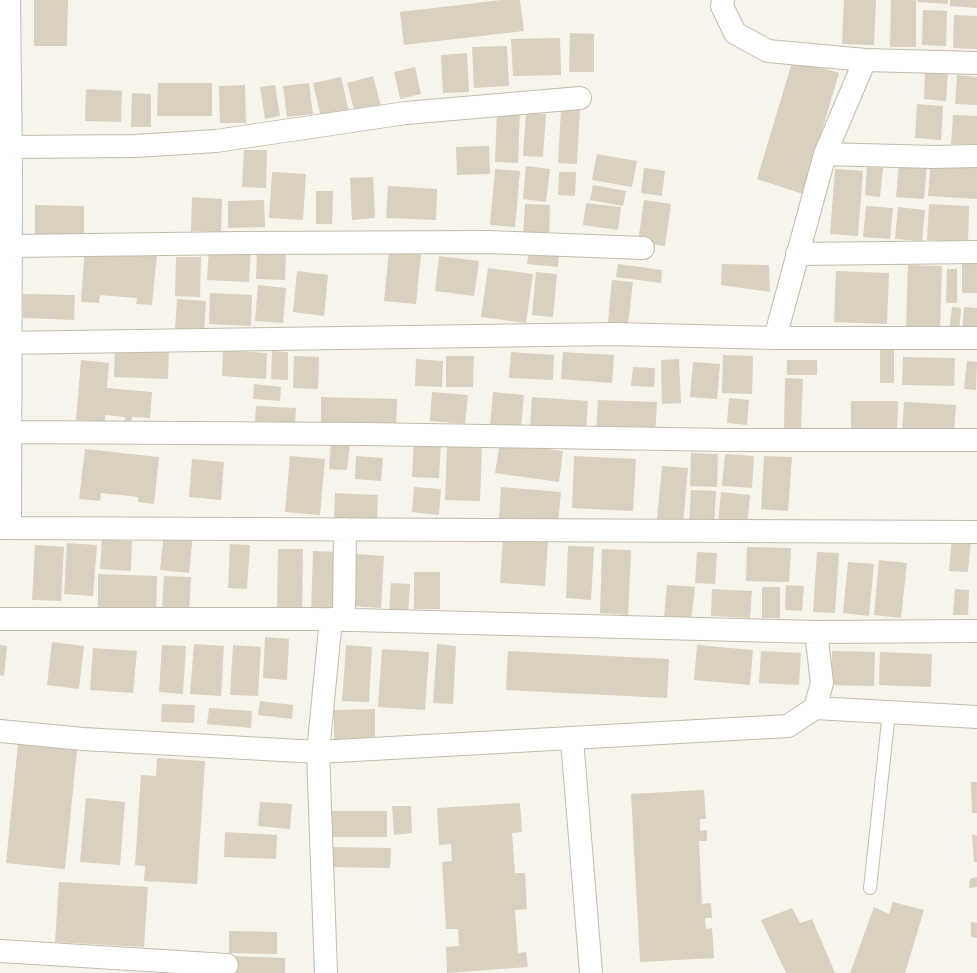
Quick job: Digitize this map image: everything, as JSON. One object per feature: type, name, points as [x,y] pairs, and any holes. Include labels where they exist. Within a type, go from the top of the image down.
[{"type":"street","points":[[9,0],[11,246],[5,343],[10,432],[5,528],[977,532]]},
{"type":"street","points":[[723,0],[722,6],[735,33],[768,51],[864,60],[977,63]]},
{"type":"street","points":[[774,338],[825,154],[864,60]]},
{"type":"street","points":[[11,147],[135,146],[216,141],[406,113],[580,98]]},
{"type":"street","points":[[825,154],[977,156]]},
{"type":"street","points":[[11,246],[488,242],[643,248]]},
{"type":"street","points":[[797,254],[977,252]]},
{"type":"street","points":[[5,343],[606,334],[774,338],[977,338]]},
{"type":"street","points":[[10,432],[364,434],[728,440],[977,440]]},
{"type":"street","points":[[326,973],[318,752],[338,620],[346,529]]},
{"type":"street","points":[[0,619],[338,620],[816,632],[977,631]]},
{"type":"street","points":[[815,708],[822,683],[816,632]]},
{"type":"street","points":[[0,731],[106,740],[318,752],[788,726],[815,708],[977,717]]},
{"type":"street","points":[[572,739],[591,973]]},
{"type":"street","points":[[0,951],[227,964]]},
{"type":"lane","points":[[870,888],[889,712]]},
{"type":"building","points":[[34,0],[68,0],[67,46],[34,46]]},
{"type":"building","points":[[501,0],[520,0],[524,31],[404,45],[400,12]]},
{"type":"building","points":[[844,0],[876,0],[874,45],[842,44]]},
{"type":"building","points":[[891,0],[916,0],[916,47],[890,47]]},
{"type":"building","points":[[918,0],[948,0],[948,4],[917,2]]},
{"type":"building","points":[[950,0],[977,0],[977,8],[950,6]]},
{"type":"building","points":[[923,10],[947,11],[946,46],[922,45]]},
{"type":"building","points":[[954,15],[977,16],[977,49],[953,48]]},
{"type":"building","points":[[570,33],[594,34],[594,72],[569,72]]},
{"type":"building","points":[[560,38],[561,75],[513,76],[511,39]]},
{"type":"building","points":[[507,46],[509,86],[474,88],[472,47]]},
{"type":"building","points":[[467,53],[469,92],[443,93],[441,55]]},
{"type":"building","points":[[793,59],[839,73],[803,194],[757,179]]},
{"type":"building","points":[[415,67],[421,94],[400,99],[394,72]]},
{"type":"building","points":[[925,71],[948,72],[946,101],[924,99]]},
{"type":"building","points":[[957,75],[977,77],[977,105],[955,104]]},
{"type":"building","points":[[373,76],[381,106],[355,113],[347,83]]},
{"type":"building","points":[[341,77],[349,112],[321,118],[313,83]]},
{"type":"building","points":[[158,83],[212,83],[212,116],[157,116]]},
{"type":"building","points":[[309,83],[313,114],[287,117],[283,86]]},
{"type":"building","points":[[245,85],[246,123],[220,123],[219,86]]},
{"type":"building","points":[[275,85],[280,116],[265,119],[260,87]]},
{"type":"building","points":[[86,89],[122,91],[121,122],[85,121]]},
{"type":"building","points":[[132,93],[151,94],[151,127],[131,127]]},
{"type":"building","points":[[917,104],[943,106],[941,140],[915,138]]},
{"type":"building","points":[[561,109],[580,110],[577,164],[558,163]]},
{"type":"building","points":[[497,110],[520,111],[518,163],[495,162]]},
{"type":"building","points":[[526,113],[546,114],[543,157],[523,156]]},
{"type":"building","points":[[953,115],[977,116],[977,145],[951,144]]},
{"type":"building","points":[[489,146],[490,174],[457,175],[456,147]]},
{"type":"building","points":[[244,150],[267,150],[266,188],[242,187]]},
{"type":"building","points":[[597,154],[637,161],[632,187],[592,180]]},
{"type":"building","points":[[931,160],[977,163],[977,199],[928,196]]},
{"type":"building","points":[[899,163],[927,165],[924,199],[896,197]]},
{"type":"building","points":[[526,166],[550,169],[546,202],[523,199]]},
{"type":"building","points":[[867,167],[883,168],[880,197],[865,195]]},
{"type":"building","points":[[644,168],[665,171],[662,196],[641,193]]},
{"type":"building","points":[[495,169],[520,171],[515,227],[490,225]]},
{"type":"building","points":[[835,169],[863,171],[858,236],[830,234]]},
{"type":"building","points":[[272,172],[306,174],[303,220],[269,218]]},
{"type":"building","points":[[559,172],[576,172],[575,196],[558,195]]},
{"type":"building","points":[[373,177],[375,218],[352,220],[350,178]]},
{"type":"building","points":[[593,185],[626,191],[623,206],[590,200]]},
{"type":"building","points":[[388,186],[437,189],[436,220],[386,218]]},
{"type":"building","points":[[316,191],[333,191],[332,224],[316,224]]},
{"type":"building","points":[[192,197],[222,199],[221,232],[191,231]]},
{"type":"building","points":[[264,200],[265,227],[228,228],[228,201]]},
{"type":"building","points":[[644,200],[671,204],[665,246],[638,242]]},
{"type":"building","points":[[586,203],[621,207],[618,230],[583,225]]},
{"type":"building","points":[[525,204],[550,205],[549,236],[523,235]]},
{"type":"building","points":[[929,204],[969,206],[968,242],[927,240]]},
{"type":"building","points":[[35,205],[84,206],[84,235],[35,234]]},
{"type":"building","points":[[866,206],[893,208],[890,239],[863,237]]},
{"type":"building","points":[[898,207],[925,210],[922,241],[895,239]]},
{"type":"building","points":[[209,247],[251,249],[249,282],[207,280]]},
{"type":"building","points":[[85,248],[157,254],[152,305],[136,304],[137,298],[100,295],[99,303],[81,302]]},
{"type":"building","points":[[257,249],[286,250],[285,280],[256,279]]},
{"type":"building","points":[[529,249],[559,252],[558,267],[527,264]]},
{"type":"building","points":[[389,251],[421,254],[416,304],[384,301]]},
{"type":"building","points":[[439,256],[479,261],[474,296],[435,291]]},
{"type":"building","points":[[176,257],[201,257],[200,297],[175,296]]},
{"type":"building","points":[[962,258],[977,258],[977,293],[962,293]]},
{"type":"building","points":[[618,264],[662,270],[661,283],[616,277]]},
{"type":"building","points":[[722,264],[769,265],[770,292],[721,285]]},
{"type":"building","points":[[908,265],[942,266],[940,329],[906,328]]},
{"type":"building","points":[[488,268],[533,274],[526,323],[481,317]]},
{"type":"building","points":[[947,269],[957,269],[957,303],[946,303]]},
{"type":"building","points":[[297,271],[328,275],[324,316],[293,312]]},
{"type":"building","points":[[836,271],[889,273],[887,324],[834,322]]},
{"type":"building","points":[[536,272],[557,274],[553,317],[532,315]]},
{"type":"building","points":[[612,280],[633,282],[628,324],[608,322]]},
{"type":"building","points":[[258,285],[286,288],[283,323],[255,321]]},
{"type":"building","points":[[210,293],[252,295],[251,326],[209,324]]},
{"type":"building","points":[[23,294],[75,295],[74,320],[23,318]]},
{"type":"building","points":[[177,299],[206,301],[204,331],[175,329]]},
{"type":"building","points":[[952,307],[961,308],[959,334],[949,333]]},
{"type":"building","points":[[964,307],[977,308],[977,335],[962,334]]},
{"type":"building","points":[[115,346],[169,348],[168,379],[114,377]]},
{"type":"building","points":[[880,349],[894,349],[894,383],[880,383]]},
{"type":"building","points":[[223,350],[267,353],[266,379],[222,376]]},
{"type":"building","points":[[272,351],[288,352],[288,380],[271,379]]},
{"type":"building","points":[[511,352],[554,355],[553,380],[509,378]]},
{"type":"building","points":[[563,352],[614,355],[612,383],[561,379]]},
{"type":"building","points":[[723,355],[753,356],[752,394],[722,393]]},
{"type":"building","points":[[294,356],[319,357],[318,389],[293,388]]},
{"type":"building","points":[[446,356],[474,356],[473,387],[446,387]]},
{"type":"building","points":[[903,357],[955,358],[954,386],[902,385]]},
{"type":"building","points":[[416,359],[443,361],[442,387],[415,386]]},
{"type":"building","points":[[679,359],[681,403],[662,404],[661,360]]},
{"type":"building","points":[[81,360],[109,363],[107,388],[152,392],[150,418],[132,417],[131,424],[124,423],[125,417],[105,415],[105,422],[76,420]]},
{"type":"building","points":[[787,360],[817,360],[817,375],[787,375]]},
{"type":"building","points":[[967,361],[977,362],[976,390],[964,389]]},
{"type":"building","points":[[693,362],[720,364],[717,399],[690,397]]},
{"type":"building","points":[[633,367],[655,368],[654,387],[631,386]]},
{"type":"building","points":[[785,378],[803,379],[801,430],[784,429]]},
{"type":"building","points":[[254,384],[281,387],[280,401],[253,399]]},
{"type":"building","points":[[432,392],[468,395],[465,424],[430,421]]},
{"type":"building","points":[[493,392],[524,395],[521,429],[490,426]]},
{"type":"building","points":[[321,397],[397,399],[396,428],[321,427]]},
{"type":"building","points":[[532,397],[588,401],[586,432],[530,428]]},
{"type":"building","points":[[729,398],[749,400],[747,425],[727,423]]},
{"type":"building","points":[[598,400],[657,402],[655,435],[596,432]]},
{"type":"building","points":[[851,401],[898,401],[897,435],[851,434]]},
{"type":"building","points":[[904,402],[956,405],[954,434],[902,431]]},
{"type":"building","points":[[256,406],[296,408],[295,423],[255,421]]},
{"type":"building","points":[[331,441],[350,443],[347,470],[329,469]]},
{"type":"building","points":[[414,442],[441,444],[439,478],[412,477]]},
{"type":"building","points":[[500,443],[563,451],[559,482],[495,473]]},
{"type":"building","points":[[447,445],[482,447],[480,501],[445,500]]},
{"type":"building","points":[[85,449],[159,457],[154,504],[138,502],[138,497],[101,493],[100,501],[79,499]]},
{"type":"building","points":[[691,453],[718,454],[717,487],[690,486]]},
{"type":"building","points":[[725,454],[754,456],[752,488],[722,486]]},
{"type":"building","points":[[290,456],[325,459],[320,515],[285,512]]},
{"type":"building","points":[[356,456],[383,458],[381,481],[355,479]]},
{"type":"building","points":[[574,456],[636,459],[633,511],[572,508]]},
{"type":"building","points":[[764,456],[792,457],[788,511],[761,509]]},
{"type":"building","points":[[192,459],[224,462],[221,500],[189,497]]},
{"type":"building","points":[[662,466],[688,468],[683,523],[657,520]]},
{"type":"building","points":[[414,487],[441,489],[439,515],[412,512]]},
{"type":"building","points":[[501,487],[561,492],[558,523],[499,519]]},
{"type":"building","points":[[691,490],[716,491],[714,525],[689,523]]},
{"type":"building","points":[[721,492],[750,495],[747,527],[718,524]]},
{"type":"building","points":[[335,493],[378,495],[377,521],[334,519]]},
{"type":"building","points":[[164,533],[193,535],[189,573],[160,570]]},
{"type":"building","points":[[952,537],[971,539],[968,572],[949,571]]},
{"type":"building","points":[[503,538],[548,542],[545,586],[500,583]]},
{"type":"building","points":[[102,539],[132,541],[131,571],[100,569]]},
{"type":"building","points":[[67,543],[97,545],[93,596],[64,594]]},
{"type":"building","points":[[230,544],[250,545],[247,589],[228,588]]},
{"type":"building","points":[[35,545],[64,547],[61,601],[32,600]]},
{"type":"building","points":[[568,546],[594,547],[591,600],[566,598]]},
{"type":"building","points":[[747,547],[791,548],[789,582],[746,581]]},
{"type":"building","points":[[278,549],[303,549],[302,612],[277,611]]},
{"type":"building","points":[[602,549],[631,550],[628,615],[600,613]]},
{"type":"building","points":[[313,551],[340,552],[338,615],[311,615]]},
{"type":"building","points":[[697,552],[717,553],[715,584],[695,583]]},
{"type":"building","points":[[817,552],[839,553],[835,613],[813,612]]},
{"type":"building","points":[[354,554],[384,556],[381,608],[351,606]]},
{"type":"building","points":[[879,560],[907,563],[901,618],[874,615]]},
{"type":"building","points":[[848,562],[874,564],[869,616],[843,613]]},
{"type":"building","points":[[414,572],[440,572],[440,609],[414,609]]},
{"type":"building","points":[[98,574],[157,576],[156,610],[98,608]]},
{"type":"building","points":[[164,576],[191,577],[189,610],[162,608]]},
{"type":"building","points":[[391,583],[410,584],[408,614],[389,613]]},
{"type":"building","points":[[667,585],[695,587],[691,620],[664,618]]},
{"type":"building","points":[[786,585],[804,586],[802,611],[785,610]]},
{"type":"building","points":[[762,587],[780,587],[780,618],[762,618]]},
{"type":"building","points":[[712,589],[752,591],[750,618],[711,616]]},
{"type":"building","points":[[955,589],[969,590],[968,615],[953,615]]},
{"type":"building","points":[[265,637],[289,639],[287,680],[263,678]]},
{"type":"building","points":[[52,642],[84,646],[79,689],[47,685]]},
{"type":"building","points":[[194,644],[224,646],[221,696],[190,694]]},
{"type":"building","points":[[437,644],[456,646],[453,704],[433,703]]},
{"type":"building","points":[[0,645],[7,646],[4,676],[0,675]]},
{"type":"building","points":[[162,645],[186,646],[183,694],[159,692]]},
{"type":"building","points":[[233,645],[261,647],[258,696],[230,695]]},
{"type":"building","points":[[346,645],[372,647],[369,702],[342,701]]},
{"type":"building","points":[[697,645],[753,650],[750,685],[694,680]]},
{"type":"building","points":[[93,648],[137,651],[133,693],[90,690]]},
{"type":"building","points":[[382,649],[429,652],[425,710],[378,707]]},
{"type":"building","points":[[508,651],[669,659],[667,698],[506,690]]},
{"type":"building","points":[[761,651],[801,653],[799,685],[759,683]]},
{"type":"building","points":[[832,651],[875,652],[874,686],[831,685]]},
{"type":"building","points":[[880,652],[932,654],[931,687],[879,685]]},
{"type":"building","points":[[260,701],[293,705],[292,719],[258,715]]},
{"type":"building","points":[[162,704],[195,705],[194,723],[161,722]]},
{"type":"building","points":[[209,708],[252,711],[251,728],[207,724]]},
{"type":"building","points":[[375,709],[375,741],[334,742],[334,710]]},
{"type":"building","points":[[18,744],[77,750],[65,869],[6,863]]},
{"type":"building","points":[[157,758],[205,761],[197,884],[144,881],[145,866],[135,865],[141,775],[156,776]]},
{"type":"building","points":[[971,782],[977,782],[977,813],[972,813]]},
{"type":"building","points":[[704,790],[706,819],[700,819],[700,831],[707,830],[707,841],[699,841],[702,904],[711,903],[712,918],[705,918],[706,929],[712,928],[714,958],[640,962],[631,794]]},
{"type":"building","points":[[86,798],[125,802],[120,865],[80,862]]},
{"type":"building","points":[[260,802],[292,804],[290,829],[258,826]]},
{"type":"building","points":[[520,803],[522,832],[512,833],[515,873],[525,873],[527,909],[515,910],[518,953],[526,952],[528,967],[447,973],[446,947],[459,946],[458,929],[446,929],[442,862],[452,861],[451,844],[439,845],[437,808]]},
{"type":"building","points":[[392,806],[411,806],[412,833],[394,835]]},
{"type":"building","points":[[323,811],[387,811],[387,837],[323,837]]},
{"type":"building","points":[[225,832],[277,835],[276,859],[224,857]]},
{"type":"building","points":[[972,834],[977,836],[977,862],[974,862]]},
{"type":"building","points":[[327,847],[391,848],[390,868],[326,867]]},
{"type":"building","points":[[977,877],[977,887],[969,888],[970,879]]},
{"type":"building","points":[[59,882],[148,887],[144,947],[55,942]]},
{"type":"building","points":[[893,902],[924,910],[905,973],[850,973],[874,907],[889,914]]},
{"type":"building","points":[[792,908],[800,923],[812,919],[835,973],[786,973],[761,920]]},
{"type":"building","points":[[971,922],[977,923],[977,938],[971,937]]},
{"type":"building","points":[[229,931],[277,932],[277,954],[229,953]]},
{"type":"building","points":[[229,956],[285,958],[285,973],[229,973]]}]
